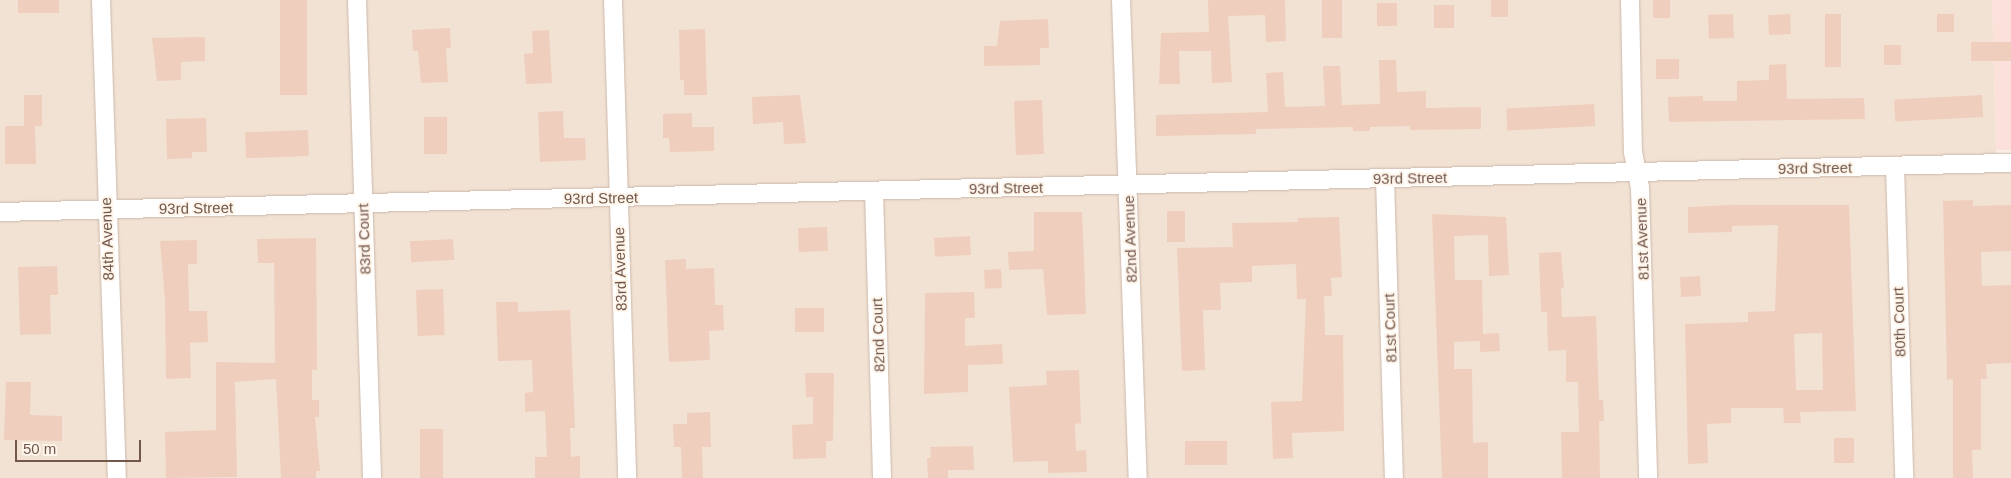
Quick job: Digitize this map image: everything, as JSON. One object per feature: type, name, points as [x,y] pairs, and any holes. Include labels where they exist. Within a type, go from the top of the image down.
[{"type":"street","name":"84th Avenue","points":[[100,0],[117,478]]},
{"type":"street","name":"83rd Court","points":[[357,0],[372,478]]},
{"type":"street","name":"83rd Avenue","points":[[613,0],[627,478]]},
{"type":"street","name":"82nd Avenue","points":[[1121,0],[1138,478]]},
{"type":"street","name":"81st Avenue","points":[[1630,0],[1633,152],[1637,172],[1648,478]]},
{"type":"street","name":"93rd Street","points":[[0,212],[2011,163]]},
{"type":"street","name":"80th Court","points":[[1895,166],[1904,478]]},
{"type":"street","name":"81st Court","points":[[1385,178],[1394,478]]},
{"type":"street","name":"82nd Court","points":[[874,191],[882,478]]},
{"type":"shaded area","points":[[0,0],[1992,0],[1996,150],[1998,163],[2011,163],[2011,478],[0,478]]},
{"type":"shaded area","points":[[1992,0],[2011,0],[2011,150],[1996,150]]},
{"type":"building","points":[[18,0],[59,0],[59,13],[18,13]]},
{"type":"building","points":[[280,0],[307,0],[307,95],[280,95]]},
{"type":"building","points":[[1208,0],[1285,0],[1286,41],[1266,42],[1265,15],[1228,16],[1232,82],[1212,83],[1211,51],[1179,51],[1180,84],[1159,84],[1161,33],[1209,32]]},
{"type":"building","points":[[1322,0],[1342,0],[1342,38],[1322,38]]},
{"type":"building","points":[[1491,0],[1508,0],[1508,17],[1491,17]]},
{"type":"building","points":[[1653,0],[1670,0],[1670,18],[1653,18]]},
{"type":"building","points":[[1377,3],[1397,3],[1397,26],[1377,26]]},
{"type":"building","points":[[1434,5],[1454,5],[1454,28],[1434,28]]},
{"type":"building","points":[[1733,14],[1734,38],[1709,39],[1708,15]]},
{"type":"building","points":[[1790,14],[1791,34],[1769,35],[1768,15]]},
{"type":"building","points":[[1825,14],[1841,14],[1841,67],[1825,67]]},
{"type":"building","points":[[1937,14],[1954,14],[1954,32],[1937,32]]},
{"type":"building","points":[[1048,19],[1049,48],[1040,48],[1040,65],[984,66],[984,46],[997,46],[1000,21]]},
{"type":"building","points":[[450,28],[451,48],[446,48],[448,82],[421,83],[418,51],[413,51],[412,30]]},
{"type":"building","points":[[705,29],[707,95],[684,95],[684,80],[680,80],[679,30]]},
{"type":"building","points":[[549,30],[552,83],[526,84],[524,54],[533,53],[532,31]]},
{"type":"building","points":[[205,37],[205,61],[181,62],[181,80],[157,81],[152,38]]},
{"type":"building","points":[[1971,42],[2011,42],[2011,61],[1971,61]]},
{"type":"building","points":[[1884,45],[1901,45],[1901,65],[1884,65]]},
{"type":"building","points":[[1656,59],[1679,59],[1679,79],[1656,79]]},
{"type":"building","points":[[1379,60],[1396,60],[1397,92],[1426,91],[1426,108],[1481,107],[1481,129],[1410,130],[1410,126],[1370,127],[1370,131],[1353,131],[1353,127],[1256,129],[1256,134],[1156,136],[1156,115],[1268,112],[1266,73],[1283,72],[1285,107],[1325,106],[1323,66],[1340,66],[1342,105],[1380,104]]},
{"type":"building","points":[[1786,64],[1787,99],[1864,98],[1865,119],[1669,122],[1668,97],[1703,96],[1703,101],[1737,101],[1737,81],[1769,80],[1769,65]]},
{"type":"building","points":[[24,95],[42,95],[42,126],[35,126],[36,164],[5,164],[5,126],[24,126]]},
{"type":"building","points":[[800,95],[806,143],[784,144],[783,122],[753,124],[752,97]]},
{"type":"building","points":[[1982,95],[1983,117],[1895,122],[1894,100]]},
{"type":"building","points":[[1042,100],[1044,154],[1016,155],[1014,101]]},
{"type":"building","points":[[1594,104],[1595,126],[1507,131],[1506,109]]},
{"type":"building","points":[[563,111],[564,138],[585,138],[586,160],[540,162],[538,112]]},
{"type":"building","points":[[692,113],[692,127],[714,127],[714,151],[670,152],[669,138],[663,138],[663,114]]},
{"type":"building","points":[[424,117],[447,117],[447,154],[424,154]]},
{"type":"building","points":[[206,118],[207,152],[192,152],[192,158],[167,159],[166,119]]},
{"type":"building","points":[[308,130],[309,156],[246,158],[245,132]]},
{"type":"building","points":[[1973,200],[1973,206],[2011,205],[2011,251],[1981,252],[1982,286],[2011,285],[2011,363],[1986,364],[1987,379],[1981,379],[1981,450],[1972,450],[1973,478],[1953,478],[1953,379],[1947,380],[1943,201]]},
{"type":"building","points":[[1849,205],[1856,411],[1800,412],[1801,423],[1784,423],[1783,408],[1731,408],[1731,423],[1707,424],[1708,463],[1688,464],[1685,324],[1748,322],[1748,312],[1775,311],[1778,225],[1732,226],[1732,232],[1688,233],[1688,207]],"holes":[[[1822,333],[1823,390],[1796,390],[1794,334]]]},
{"type":"building","points":[[1167,211],[1185,211],[1185,242],[1167,242]]},
{"type":"building","points":[[1034,212],[1082,212],[1086,314],[1047,315],[1043,269],[1009,270],[1008,252],[1034,251]]},
{"type":"building","points":[[1432,214],[1506,217],[1509,275],[1489,276],[1488,235],[1454,236],[1455,280],[1482,280],[1483,334],[1499,333],[1500,351],[1480,352],[1480,341],[1454,342],[1454,369],[1472,369],[1473,443],[1488,442],[1488,478],[1442,478]]},
{"type":"building","points":[[1339,217],[1342,277],[1331,278],[1332,296],[1324,296],[1325,335],[1343,335],[1344,431],[1292,433],[1293,458],[1273,459],[1271,402],[1302,401],[1306,299],[1297,299],[1296,264],[1252,266],[1252,282],[1220,283],[1221,310],[1203,310],[1205,370],[1182,371],[1177,248],[1233,247],[1232,223],[1298,222],[1298,218]]},
{"type":"building","points":[[827,227],[828,251],[799,252],[798,228]]},
{"type":"building","points":[[970,236],[971,255],[935,257],[934,238]]},
{"type":"building","points":[[316,238],[317,370],[312,370],[312,400],[319,400],[319,417],[315,417],[320,471],[316,471],[316,478],[281,478],[276,379],[235,382],[237,477],[166,478],[165,432],[216,430],[216,362],[275,363],[274,263],[258,263],[257,239]]},
{"type":"building","points":[[453,239],[454,260],[411,262],[410,241]]},
{"type":"building","points":[[197,240],[197,264],[188,264],[189,311],[207,311],[208,342],[190,343],[191,378],[166,379],[165,301],[160,241]]},
{"type":"building","points":[[1561,252],[1564,288],[1561,288],[1562,317],[1596,316],[1599,400],[1603,400],[1604,421],[1599,421],[1600,478],[1562,478],[1561,432],[1579,432],[1578,382],[1566,382],[1566,350],[1548,351],[1547,312],[1541,312],[1539,253]]},
{"type":"building","points":[[686,259],[686,269],[714,268],[715,305],[723,305],[724,330],[709,331],[710,360],[669,362],[665,260]]},
{"type":"building","points":[[57,266],[58,295],[50,295],[51,334],[20,335],[18,267]]},
{"type":"building","points":[[1001,269],[1002,288],[985,289],[984,270]]},
{"type":"building","points":[[1700,276],[1701,296],[1681,297],[1680,277]]},
{"type":"building","points":[[443,289],[445,335],[418,336],[416,290]]},
{"type":"building","points":[[974,292],[975,318],[965,318],[965,346],[1002,344],[1003,364],[968,365],[968,392],[924,394],[925,293]]},
{"type":"building","points":[[496,302],[518,302],[518,312],[570,310],[575,428],[570,428],[571,457],[580,456],[580,478],[535,478],[535,457],[547,457],[545,411],[525,412],[525,393],[533,392],[532,360],[498,361]]},
{"type":"building","points":[[795,308],[824,308],[824,332],[795,332]]},
{"type":"building","points":[[1079,370],[1081,423],[1075,424],[1076,451],[1086,450],[1087,472],[1048,473],[1048,461],[1013,462],[1009,387],[1047,385],[1046,371]]},
{"type":"building","points":[[805,373],[834,373],[833,441],[826,441],[826,458],[793,459],[792,425],[813,424],[813,397],[806,397]]},
{"type":"building","points":[[6,382],[31,382],[30,415],[62,416],[62,441],[4,440]]},
{"type":"building","points":[[710,412],[711,447],[702,447],[703,478],[682,478],[681,447],[674,447],[673,424],[687,424],[687,413]]},
{"type":"building","points":[[420,429],[443,429],[443,478],[420,478]]},
{"type":"building","points":[[1834,438],[1854,438],[1854,463],[1834,463]]},
{"type":"building","points":[[1185,441],[1227,441],[1227,465],[1185,465]]},
{"type":"building","points":[[973,446],[974,470],[948,470],[948,478],[928,478],[927,458],[931,458],[930,447]]}]
